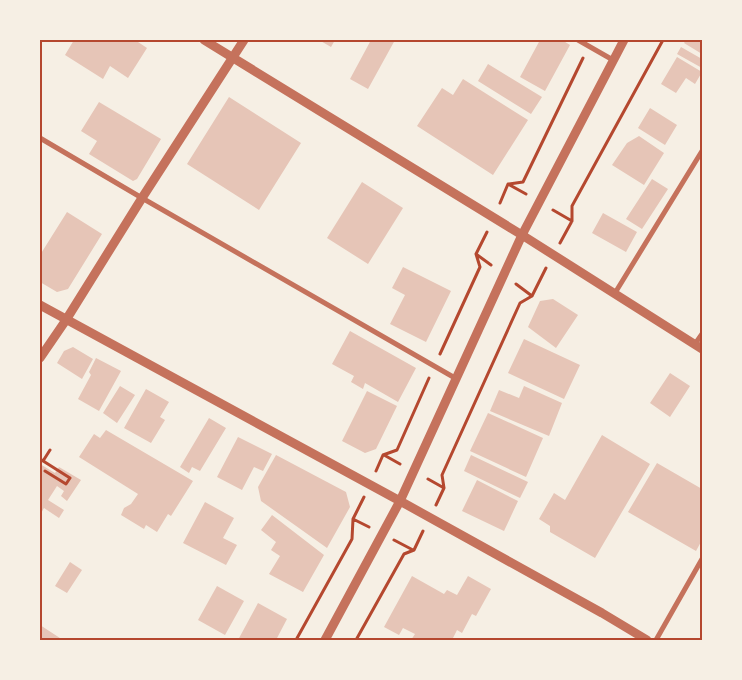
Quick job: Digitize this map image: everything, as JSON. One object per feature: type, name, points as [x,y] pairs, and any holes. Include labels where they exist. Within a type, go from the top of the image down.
[{"type":"street","points":[[204,40],[699,346],[702,334]]},
{"type":"street","points":[[40,358],[244,40]]},
{"type":"street","points":[[578,40],[613,60]]},
{"type":"street","points":[[325,640],[400,501],[522,235],[624,40]]},
{"type":"street","points":[[40,138],[455,378]]},
{"type":"street","points":[[615,293],[702,151]]},
{"type":"street","points":[[40,305],[400,501],[647,640]]},
{"type":"street","points":[[656,640],[702,559]]},
{"type":"path","points":[[572,222],[572,206],[663,40]]},
{"type":"path","points":[[508,184],[523,182],[583,58]]},
{"type":"path","points":[[444,488],[442,476],[520,303],[532,296]]},
{"type":"path","points":[[45,471],[66,484],[70,478],[42,460],[50,450]]},
{"type":"path","points":[[296,640],[352,539],[353,519],[360,506]]},
{"type":"path","points":[[356,640],[404,554],[414,550]]},
{"type":"building","points":[[74,40],[135,40],[147,48],[128,78],[110,66],[103,79],[65,55]]},
{"type":"building","points":[[319,40],[335,40],[331,47]]},
{"type":"building","points":[[371,40],[395,40],[368,89],[350,79]]},
{"type":"building","points":[[540,40],[562,40],[570,45],[545,91],[520,77]]},
{"type":"building","points":[[686,40],[699,40],[702,42],[702,54],[684,43]]},
{"type":"building","points":[[681,47],[702,59],[702,68],[677,54]]},
{"type":"building","points":[[677,57],[702,72],[695,84],[686,78],[676,93],[661,84]]},
{"type":"building","points":[[488,64],[542,97],[531,114],[478,81]]},
{"type":"building","points":[[463,79],[528,120],[493,175],[417,126],[442,88],[453,95]]},
{"type":"building","points":[[229,97],[301,143],[259,210],[187,164]]},
{"type":"building","points":[[99,102],[161,139],[137,179],[133,181],[89,154],[97,141],[81,131]]},
{"type":"building","points":[[650,108],[677,125],[665,145],[638,128]]},
{"type":"building","points":[[639,136],[664,153],[644,185],[612,165],[627,143]]},
{"type":"building","points":[[652,179],[668,189],[642,229],[626,219]]},
{"type":"building","points":[[362,182],[403,208],[368,264],[327,238]]},
{"type":"building","points":[[67,212],[102,234],[68,289],[57,292],[40,282],[40,255]]},
{"type":"building","points":[[603,213],[637,232],[626,252],[592,233]]},
{"type":"building","points":[[403,267],[451,291],[426,342],[390,324],[405,295],[392,288]]},
{"type":"building","points":[[553,299],[578,315],[556,348],[528,327],[540,301]]},
{"type":"building","points":[[350,331],[416,368],[398,402],[365,383],[363,389],[351,382],[354,376],[332,364]]},
{"type":"building","points":[[524,339],[580,365],[564,399],[508,373]]},
{"type":"building","points":[[73,347],[93,359],[82,379],[57,363],[64,351]]},
{"type":"building","points":[[96,358],[121,371],[99,411],[78,399],[91,375],[89,372]]},
{"type":"building","points":[[670,373],[690,386],[670,417],[650,403]]},
{"type":"building","points":[[120,386],[135,395],[117,423],[103,413]]},
{"type":"building","points":[[524,386],[562,403],[549,436],[490,411],[499,390],[519,398]]},
{"type":"building","points":[[146,389],[169,402],[160,417],[165,420],[151,443],[124,428]]},
{"type":"building","points":[[367,391],[397,406],[376,449],[365,453],[342,441]]},
{"type":"building","points":[[488,413],[543,438],[526,477],[470,451]]},
{"type":"building","points":[[209,418],[226,428],[200,471],[192,467],[189,473],[180,467]]},
{"type":"building","points":[[106,430],[193,481],[171,516],[168,514],[157,532],[146,525],[144,529],[121,515],[124,508],[131,504],[138,494],[79,457],[94,434],[100,438]]},
{"type":"building","points":[[602,435],[650,464],[595,558],[550,532],[550,526],[539,519],[554,493],[565,500]]},
{"type":"building","points":[[238,437],[272,454],[263,471],[254,467],[242,490],[217,477]]},
{"type":"building","points":[[276,455],[346,492],[350,507],[327,548],[261,501],[258,487]]},
{"type":"building","points":[[471,455],[528,482],[520,498],[464,471]]},
{"type":"building","points":[[657,463],[702,489],[702,540],[696,551],[628,512]]},
{"type":"building","points":[[40,464],[55,473],[59,467],[81,480],[67,501],[61,496],[64,491],[57,486],[48,500],[64,510],[59,518],[44,508],[40,515]]},
{"type":"building","points":[[477,480],[518,501],[504,531],[462,511]]},
{"type":"building","points":[[205,502],[234,518],[223,538],[237,545],[226,565],[183,543]]},
{"type":"building","points":[[272,515],[324,555],[303,592],[269,574],[280,556],[271,550],[276,542],[261,530]]},
{"type":"building","points":[[70,562],[82,570],[67,593],[55,586]]},
{"type":"building","points":[[412,576],[444,594],[447,590],[457,595],[468,576],[491,589],[476,616],[472,614],[462,633],[457,630],[452,640],[411,640],[415,634],[403,628],[399,635],[384,627]]},
{"type":"building","points":[[217,586],[244,601],[225,635],[198,620]]},
{"type":"building","points":[[258,603],[287,619],[276,640],[238,640]]},
{"type":"building","points":[[40,625],[63,640],[40,640]]}]
